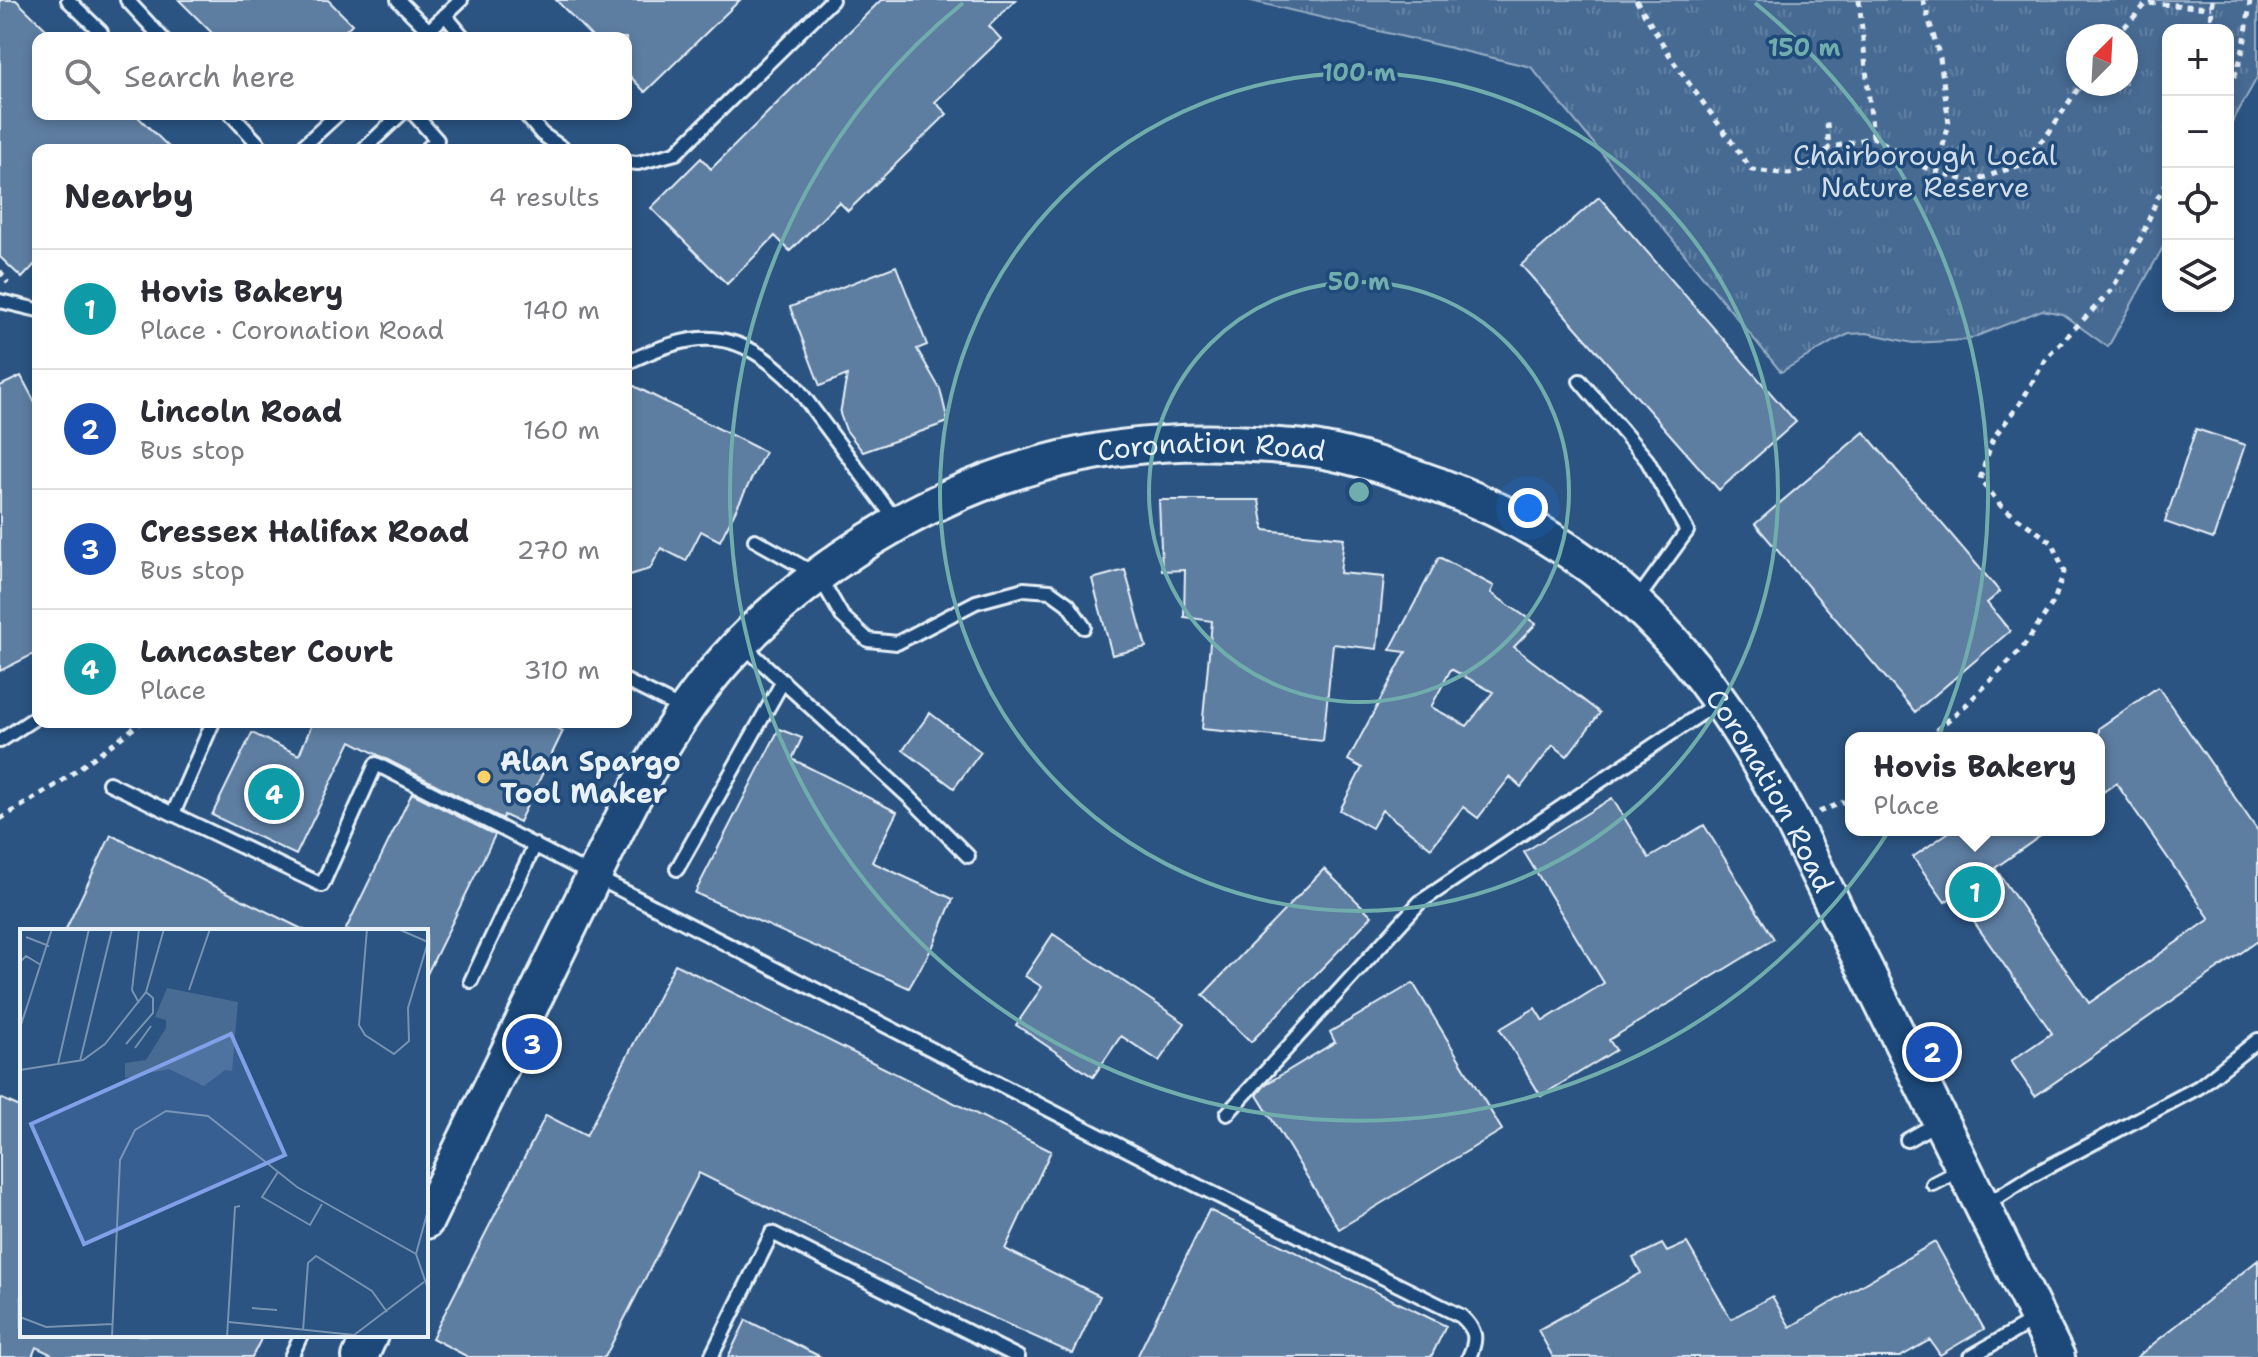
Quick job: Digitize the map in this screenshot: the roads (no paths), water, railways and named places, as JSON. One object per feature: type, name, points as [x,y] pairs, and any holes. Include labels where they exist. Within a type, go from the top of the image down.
[{"type":"street","name":"Coronation Road","points":[[428,1217],[640,782],[684,710],[742,643],[789,598],[861,545],[951,496],[1042,463],[1131,446],[1225,441],[1319,450],[1412,476],[1488,504],[1564,548],[1635,603],[1695,667],[1748,741],[1793,823],[1939,1122],[1947,1176],[1981,1207],[2057,1357]]},
{"type":"street","points":[[360,1357],[369,1337]]},
{"type":"lane","points":[[68,0],[101,32]]},
{"type":"lane","points":[[127,0],[156,32]]},
{"type":"lane","points":[[398,0],[423,32]]},
{"type":"lane","points":[[427,32],[461,0]]},
{"type":"lane","points":[[632,162],[676,153],[832,0]]},
{"type":"lane","points":[[445,15],[459,32]]},
{"type":"lane","points":[[236,120],[258,144]]},
{"type":"lane","points":[[306,144],[332,120]]},
{"type":"lane","points":[[369,144],[395,120]]},
{"type":"lane","points":[[419,120],[437,140],[433,144]]},
{"type":"lane","points":[[530,120],[556,144]]},
{"type":"lane","points":[[0,301],[32,309]]},
{"type":"lane","points":[[632,360],[664,345],[686,339],[721,339],[750,349],[776,366],[795,385],[899,525]]},
{"type":"lane","points":[[1580,381],[1647,460],[1687,531],[1635,603]]},
{"type":"lane","points":[[755,540],[819,576],[842,616],[868,640],[897,643],[976,602],[1024,589],[1050,591],[1068,604],[1084,627]]},
{"type":"lane","points":[[742,643],[909,797],[968,856]]},
{"type":"lane","points":[[677,869],[783,681]]},
{"type":"lane","points":[[632,684],[684,710]]},
{"type":"lane","points":[[1227,1114],[1420,902],[1720,701]]},
{"type":"lane","points":[[0,741],[32,720]]},
{"type":"lane","points":[[173,814],[210,728]]},
{"type":"lane","points":[[109,783],[322,885],[376,764],[1186,1180],[1461,1316],[1474,1328],[1476,1342],[1469,1357]]},
{"type":"lane","points":[[471,981],[535,845]]},
{"type":"lane","points":[[1981,1207],[2033,1175],[2199,1087],[2258,1040]]},
{"type":"lane","points":[[1907,1140],[1939,1122]]},
{"type":"lane","points":[[711,1357],[772,1233],[1018,1357]]},
{"type":"lane","points":[[1970,1357],[2037,1318]]},
{"type":"lane","points":[[291,1357],[300,1337]]},
{"type":"place","name":"Alan Spargo Tool Maker","points":[[484,777]]},
{"type":"place","name":"Lancaster Court","points":[[274,794]]},
{"type":"place","name":"Hovis Bakery","points":[[1975,892]]},
{"type":"place","name":"Cressex Halifax Road","points":[[532,1044]]},
{"type":"place","name":"Lincoln Road","points":[[1932,1052]]},
{"type":"park label","name":"Chairborough Local Nature Reserve","points":[[1925,171]]}]
